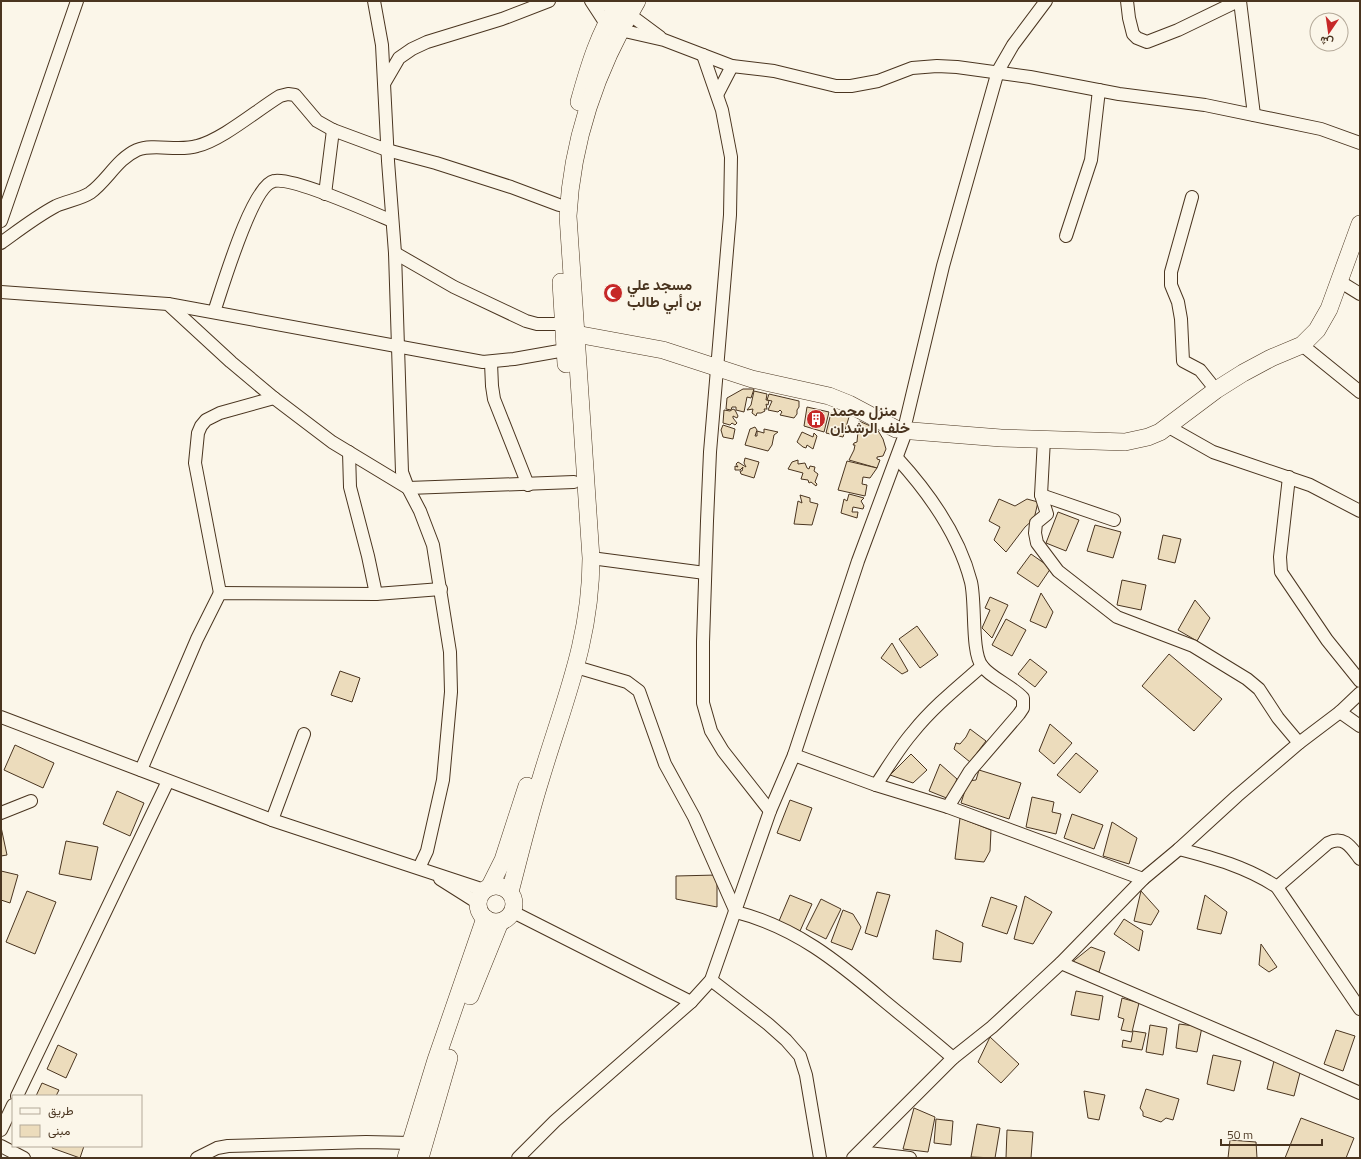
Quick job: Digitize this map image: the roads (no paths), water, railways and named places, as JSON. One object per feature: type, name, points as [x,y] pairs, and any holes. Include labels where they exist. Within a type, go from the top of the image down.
[{"type":"main road","points":[[492,905],[514,900],[510,892],[541,779],[576,667],[589,603],[591,558],[569,329],[559,205],[562,170],[570,134],[588,72],[625,6]]},
{"type":"main road","points":[[420,1158],[448,1062],[470,996],[503,860],[565,668],[577,620],[581,561],[579,518],[574,482],[565,350],[569,329],[568,216],[571,179],[591,98],[613,27]]},
{"type":"main road","points":[[569,329],[662,350],[752,379],[829,396],[904,429],[1001,438],[1125,442],[1148,437],[1167,426],[1216,390],[1271,358],[1302,345],[1317,330],[1325,318],[1360,224]]},
{"type":"main road","points":[[408,1150],[436,1060],[492,905]]},
{"type":"street","points":[[1,221],[77,1]]},
{"type":"street","points":[[374,1],[382,45],[387,150],[395,253],[400,456],[402,472],[408,488],[428,528],[433,545],[450,652],[450,712],[446,761],[440,800],[427,851],[424,870]]},
{"type":"street","points":[[384,84],[396,61],[402,54],[427,42],[502,19],[549,1]]},
{"type":"street","points":[[591,1],[613,27],[664,40],[732,66],[774,72],[836,86],[852,86],[878,80],[912,68],[957,67],[998,71],[1099,90],[1191,102],[1321,129],[1360,142]]},
{"type":"street","points":[[597,1],[625,6],[664,40]]},
{"type":"street","points":[[524,1156],[555,1121],[691,1002],[710,980],[736,912],[770,811],[794,755],[858,561],[897,458],[943,266],[998,71],[1012,46],[1046,1]]},
{"type":"street","points":[[1127,1],[1128,18],[1133,34],[1137,38],[1148,42],[1239,1],[1254,115]]},
{"type":"street","points":[[703,55],[718,93],[729,139],[731,157],[730,215],[710,452],[702,642],[705,714],[711,730],[723,750],[770,811]]},
{"type":"street","points":[[718,93],[732,66]]},
{"type":"street","points":[[1066,236],[1091,160],[1099,90]]},
{"type":"street","points":[[1,243],[44,213],[68,200],[88,194],[97,188],[132,153],[142,148],[178,149],[198,146],[221,134],[285,94],[292,94],[298,97],[318,121],[333,130],[387,150],[511,186],[559,205]]},
{"type":"street","points":[[325,194],[333,130]]},
{"type":"street","points":[[214,312],[246,222],[265,186],[272,181],[281,181],[325,194],[392,221]]},
{"type":"street","points":[[1192,197],[1172,262],[1171,285],[1180,312],[1183,361],[1200,370],[1216,390]]},
{"type":"street","points":[[395,253],[454,287],[526,321],[569,329]]},
{"type":"street","points":[[1339,281],[1360,294]]},
{"type":"street","points":[[1,292],[168,304],[469,360],[491,362],[565,350]]},
{"type":"street","points":[[168,304],[231,362],[274,398],[332,442],[408,488],[528,485],[574,482]]},
{"type":"street","points":[[1302,345],[1360,392]]},
{"type":"street","points":[[491,362],[494,399],[528,485]]},
{"type":"street","points":[[141,770],[197,639],[220,593],[195,462],[198,433],[206,420],[220,414],[274,398]]},
{"type":"street","points":[[1167,426],[1213,452],[1310,485],[1360,511]]},
{"type":"street","points":[[1044,439],[1041,495],[1047,514],[1036,523],[1035,538],[1041,551],[1058,571],[1118,617],[1193,646],[1247,679],[1258,689],[1278,718],[1299,743]]},
{"type":"street","points":[[349,452],[350,487],[376,594]]},
{"type":"street","points":[[897,458],[917,479],[942,516],[960,554],[971,583],[975,638],[982,666],[1023,698],[1023,708],[970,771],[948,807]]},
{"type":"street","points":[[1289,477],[1281,550],[1282,572],[1327,640],[1360,681]]},
{"type":"street","points":[[1041,495],[1114,520]]},
{"type":"street","points":[[591,558],[705,573]]},
{"type":"street","points":[[220,593],[376,594],[441,589]]},
{"type":"street","points":[[876,785],[897,752],[913,731],[937,706],[982,666]]},
{"type":"street","points":[[576,667],[627,682],[639,691],[665,764],[694,816],[736,912]]},
{"type":"street","points":[[856,1155],[953,1058],[992,1027],[1062,963],[1143,879],[1179,849],[1237,796],[1299,743],[1340,712],[1360,693]]},
{"type":"street","points":[[1340,712],[1360,726]]},
{"type":"street","points":[[1,717],[272,820],[424,870],[492,905],[691,1002]]},
{"type":"street","points":[[272,820],[304,734]]},
{"type":"street","points":[[794,755],[876,785],[948,807],[1143,879]]},
{"type":"street","points":[[17,1095],[168,781]]},
{"type":"street","points":[[1,813],[32,801]]},
{"type":"street","points":[[1277,887],[1333,840],[1342,840],[1346,842],[1360,859]]},
{"type":"street","points":[[1179,849],[1232,864],[1261,876],[1277,887],[1360,1009]]},
{"type":"street","points":[[736,912],[767,921],[821,950],[856,976],[953,1058]]},
{"type":"street","points":[[1062,963],[1259,1048],[1360,1094]]},
{"type":"street","points":[[710,980],[768,1024],[786,1040],[800,1056],[806,1075],[820,1158]]},
{"type":"street","points":[[1,1130],[12,1107]]},
{"type":"street","points":[[197,1158],[217,1148],[228,1146],[366,1142],[408,1150]]},
{"type":"street","points":[[1,1146],[24,1158]]},
{"type":"street","points":[[856,1155],[910,1158]]},
{"type":"place","name":"مسجد علي بن أبي طالب","points":[[613,293]]},
{"type":"place","name":"منزل محمد خلف الرشدان","points":[[816,419]]}]
